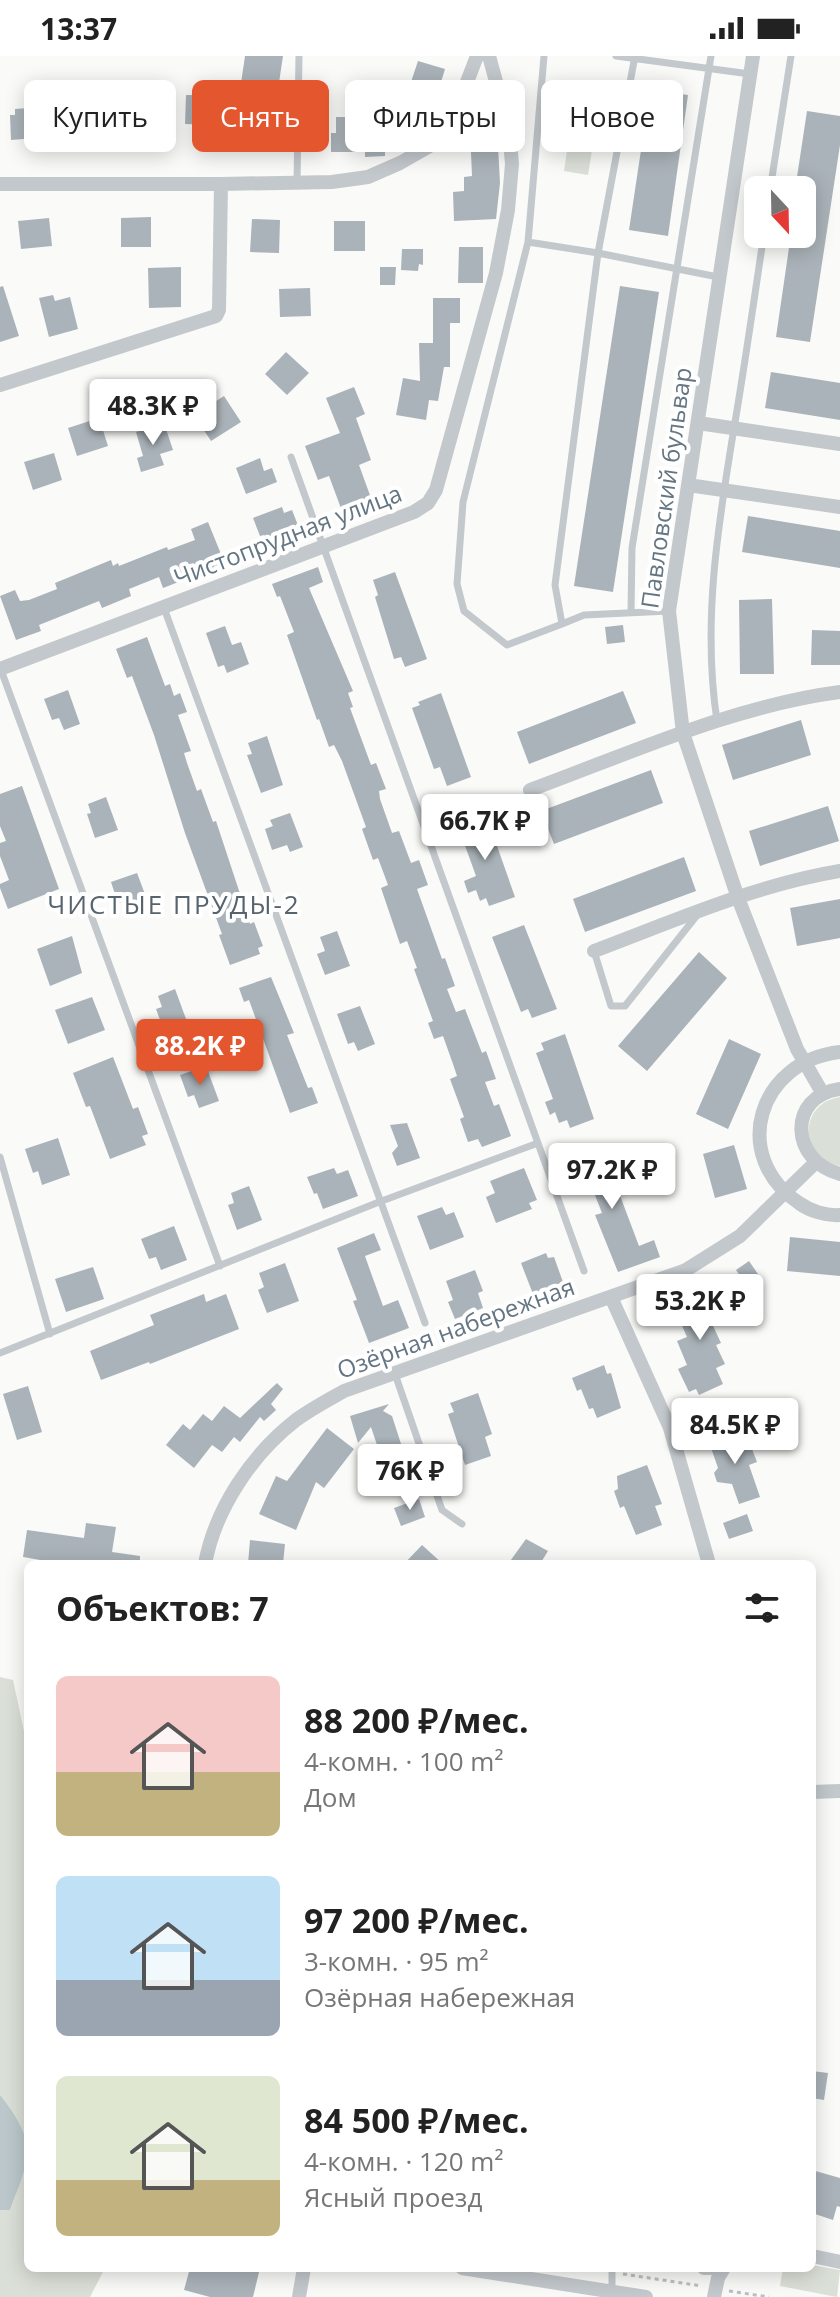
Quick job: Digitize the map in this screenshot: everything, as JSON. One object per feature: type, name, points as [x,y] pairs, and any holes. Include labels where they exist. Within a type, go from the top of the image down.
[{"type":"street","points":[[0,184],[297,183],[368,177],[428,147],[452,121],[477,56]]},
{"type":"street","name":"Чистопрудная улица","points":[[0,669],[414,512],[428,503],[436,490],[496,273],[508,210],[512,164],[509,129],[489,56]]},
{"type":"street","name":"Павловский бульвар","points":[[753,56],[669,611],[683,733],[738,898],[802,1062],[823,1094]]},
{"type":"street","points":[[0,385],[216,316],[219,310],[221,184]]},
{"type":"street","points":[[698,423],[840,444]]},
{"type":"street","points":[[688,485],[840,507]]},
{"type":"street","points":[[530,790],[717,721],[798,698],[840,692]]},
{"type":"street","points":[[594,951],[738,898],[811,876],[840,871]]},
{"type":"street","points":[[840,1052],[822,1054],[802,1062],[781,1078],[767,1099],[760,1124],[761,1149],[769,1173],[785,1194],[807,1208],[840,1215]]},
{"type":"street","points":[[840,1089],[823,1094],[810,1104],[803,1119],[801,1135],[805,1150],[815,1163],[840,1174]]},
{"type":"street","name":"Озёрная набережная","points":[[206,1560],[226,1505],[253,1462],[296,1420],[344,1391],[686,1270],[740,1236],[815,1163]]},
{"type":"street","points":[[611,1297],[670,1428],[708,1560]]},
{"type":"street","points":[[816,1792],[840,1791]]},
{"type":"street","points":[[816,2257],[840,2262]]},
{"type":"street","points":[[299,2297],[303,2272]]},
{"type":"street","points":[[485,2272],[646,2297]]},
{"type":"street","points":[[714,2293],[722,2272]]},
{"type":"lane","points":[[297,183],[299,56]]},
{"type":"lane","points":[[544,56],[528,242],[463,502],[457,584],[464,611],[507,645],[584,615],[669,611]]},
{"type":"lane","points":[[616,56],[750,74]]},
{"type":"lane","points":[[631,612],[632,548],[711,56]]},
{"type":"lane","points":[[772,176],[791,56]]},
{"type":"lane","points":[[562,624],[555,585],[598,253],[634,58]]},
{"type":"lane","points":[[528,242],[718,277]]},
{"type":"lane","points":[[717,721],[711,683],[709,622],[723,489],[762,248]]},
{"type":"lane","points":[[291,457],[584,1271]]},
{"type":"lane","points":[[163,607],[425,1323]]},
{"type":"lane","points":[[0,669],[220,1266]]},
{"type":"lane","points":[[594,951],[611,1006],[625,1006],[700,912]]},
{"type":"lane","points":[[0,1353],[379,1202],[538,1143]]},
{"type":"lane","points":[[0,1157],[50,1334]]},
{"type":"lane","points":[[395,1372],[442,1510],[462,1524]]},
{"type":"lane","points":[[612,2272],[612,2294]]},
{"type":"path","points":[[621,2272],[714,2293],[769,2297]]},
{"type":"shaded area","points":[[567,152],[592,152],[588,175],[564,171]]},
{"type":"shaded area","points":[[840,1097],[840,1166],[817,1153],[809,1131],[817,1109],[826,1101]]},
{"type":"shaded area","points":[[0,1677],[13,1680],[24,1731],[24,2166],[0,2095]]},
{"type":"shaded area","points":[[0,2095],[21,2126],[24,2172],[10,2210],[0,2210]]},
{"type":"shaded area","points":[[24,2172],[24,2272],[103,2272],[90,2297],[0,2297],[0,2210],[10,2210]]},
{"type":"shaded area","points":[[816,2266],[840,2270],[837,2297],[780,2286],[782,2272],[816,2272]]},
{"type":"building","points":[[245,56],[283,56],[279,80],[241,80]]},
{"type":"building","points":[[418,61],[445,69],[442,80],[412,80]]},
{"type":"building","points":[[683,94],[688,95],[683,130]]},
{"type":"building","points":[[186,95],[192,95],[192,124],[185,124]]},
{"type":"building","points":[[24,108],[24,139],[11,140],[10,115],[15,115],[15,109]]},
{"type":"building","points":[[807,111],[840,116],[840,145],[810,342],[776,337],[789,248],[816,248],[816,176],[797,176]]},
{"type":"building","points":[[336,117],[345,117],[345,152],[331,152],[331,133],[336,133]]},
{"type":"building","points":[[365,152],[385,152],[385,156],[365,157]]},
{"type":"building","points":[[471,152],[498,152],[500,183],[496,219],[454,221],[453,192],[464,191],[464,177],[472,176]]},
{"type":"building","points":[[641,152],[680,152],[668,236],[629,230]]},
{"type":"building","points":[[151,217],[151,247],[121,247],[121,218]]},
{"type":"building","points":[[49,218],[52,246],[21,249],[18,221]]},
{"type":"building","points":[[252,219],[280,220],[279,253],[250,252]]},
{"type":"building","points":[[334,221],[365,221],[365,251],[334,251]]},
{"type":"building","points":[[459,247],[483,247],[483,283],[458,283]]},
{"type":"building","points":[[402,249],[423,249],[423,265],[419,264],[418,271],[401,270]]},
{"type":"building","points":[[181,267],[181,307],[149,308],[148,268]]},
{"type":"building","points":[[380,267],[396,267],[395,285],[380,285]]},
{"type":"building","points":[[3,286],[19,336],[0,342],[0,287]]},
{"type":"building","points":[[620,286],[659,292],[613,592],[574,586]]},
{"type":"building","points":[[310,288],[311,316],[280,317],[279,289]]},
{"type":"building","points":[[53,295],[55,301],[70,297],[78,329],[49,337],[39,298]]},
{"type":"building","points":[[433,298],[460,298],[460,323],[450,323],[450,367],[444,367],[438,401],[429,400],[426,420],[396,415],[403,378],[420,381],[419,343],[433,343]]},
{"type":"building","points":[[286,352],[309,373],[287,395],[265,374]]},
{"type":"building","points":[[771,372],[840,383],[840,420],[765,408]]},
{"type":"building","points":[[354,387],[365,414],[356,418],[371,460],[359,465],[375,509],[352,518],[349,509],[342,511],[329,476],[318,480],[305,446],[340,433],[326,398]]},
{"type":"building","points":[[224,396],[241,422],[211,441],[194,415]]},
{"type":"building","points":[[99,418],[108,446],[77,456],[68,428]]},
{"type":"building","points":[[164,423],[173,450],[160,454],[164,465],[141,472],[137,458],[143,456],[136,432]]},
{"type":"building","points":[[54,453],[62,480],[33,490],[24,462]]},
{"type":"building","points":[[260,458],[264,471],[272,468],[277,482],[246,494],[236,468]]},
{"type":"building","points":[[282,507],[284,513],[292,510],[301,533],[269,546],[264,535],[260,536],[253,518]]},
{"type":"building","points":[[748,516],[840,531],[840,568],[742,552]]},
{"type":"building","points":[[208,522],[225,564],[163,588],[159,577],[129,589],[131,596],[102,608],[99,601],[39,625],[41,631],[16,640],[0,596],[15,590],[20,601],[29,600],[57,589],[55,583],[111,560],[113,566],[118,563],[119,566],[167,547],[168,550],[195,540],[191,529]]},
{"type":"building","points":[[318,567],[323,582],[309,588],[353,691],[348,693],[353,707],[350,708],[371,765],[376,763],[386,789],[379,791],[380,799],[392,833],[399,831],[411,863],[419,860],[428,885],[417,889],[455,986],[447,989],[456,1012],[465,1009],[496,1079],[485,1082],[494,1106],[499,1104],[511,1136],[482,1147],[478,1139],[468,1142],[460,1119],[464,1117],[450,1079],[457,1076],[453,1064],[443,1036],[434,1039],[428,1023],[433,1021],[414,969],[417,968],[407,941],[400,944],[381,888],[388,885],[378,858],[373,860],[362,829],[366,827],[342,761],[334,745],[329,747],[317,720],[287,635],[294,632],[272,584]]},
{"type":"building","points":[[395,572],[427,659],[405,667],[401,657],[394,659],[375,597],[378,595],[373,580]]},
{"type":"building","points":[[772,599],[774,674],[740,674],[739,600]]},
{"type":"building","points":[[623,625],[625,642],[607,644],[605,627]]},
{"type":"building","points":[[225,626],[232,645],[241,642],[249,664],[227,673],[224,665],[218,667],[206,633]]},
{"type":"building","points":[[812,630],[840,631],[840,665],[811,665]]},
{"type":"building","points":[[147,637],[165,686],[170,684],[174,696],[180,693],[187,712],[178,715],[191,751],[184,753],[187,763],[197,791],[201,789],[213,822],[216,821],[250,924],[254,922],[263,946],[258,948],[260,954],[230,965],[154,735],[132,676],[127,678],[116,649]]},
{"type":"building","points":[[68,690],[80,724],[64,730],[59,718],[52,720],[44,699]]},
{"type":"building","points":[[623,691],[636,723],[529,764],[517,732]]},
{"type":"building","points":[[441,693],[471,777],[447,786],[440,767],[434,769],[412,708],[420,705],[418,702]]},
{"type":"building","points":[[801,720],[811,755],[733,780],[722,745]]},
{"type":"building","points":[[267,736],[283,785],[261,793],[247,755],[252,754],[248,743]]},
{"type":"building","points":[[651,770],[663,803],[554,844],[541,811]]},
{"type":"building","points":[[22,786],[59,889],[8,909],[0,888],[0,884],[9,880],[0,856],[0,843],[6,841],[0,826],[0,794]]},
{"type":"building","points":[[106,797],[118,830],[95,838],[87,814],[91,813],[88,804]]},
{"type":"building","points":[[828,806],[839,841],[760,866],[749,831]]},
{"type":"building","points":[[485,812],[515,897],[489,906],[486,898],[480,901],[476,890],[468,893],[464,881],[476,876],[463,840],[466,839],[460,821]]},
{"type":"building","points":[[290,813],[303,847],[290,852],[287,845],[272,850],[265,829],[273,826],[270,820]]},
{"type":"building","points":[[684,857],[696,891],[585,932],[573,899]]},
{"type":"building","points":[[137,873],[151,910],[131,917],[125,901],[118,903],[111,882]]},
{"type":"building","points":[[840,899],[840,938],[797,946],[790,908]]},
{"type":"building","points":[[524,925],[557,1009],[532,1018],[528,1009],[521,1012],[492,937]]},
{"type":"building","points":[[337,931],[350,966],[325,975],[317,954],[325,951],[320,937]]},
{"type":"building","points":[[72,936],[82,973],[50,986],[37,949]]},
{"type":"building","points":[[699,952],[727,978],[647,1071],[618,1046]]},
{"type":"building","points":[[271,977],[294,1033],[287,1035],[308,1088],[312,1087],[318,1103],[290,1113],[249,1000],[244,1002],[239,988]]},
{"type":"building","points":[[175,989],[189,1027],[166,1036],[156,1009],[162,1007],[158,996]]},
{"type":"building","points":[[92,997],[105,1030],[68,1044],[55,1010]]},
{"type":"building","points":[[360,1006],[375,1044],[358,1051],[354,1042],[348,1044],[337,1014]]},
{"type":"building","points":[[565,1034],[594,1119],[570,1128],[567,1120],[559,1123],[555,1112],[550,1115],[545,1102],[553,1099],[536,1053],[544,1050],[541,1043]]},
{"type":"building","points":[[729,1039],[761,1054],[728,1129],[696,1114]]},
{"type":"building","points":[[113,1057],[133,1109],[138,1107],[148,1134],[142,1136],[146,1145],[110,1159],[90,1106],[86,1107],[73,1073]]},
{"type":"building","points":[[206,1066],[219,1101],[199,1108],[194,1095],[188,1097],[180,1075]]},
{"type":"building","points":[[407,1123],[420,1158],[397,1166],[392,1153],[398,1146],[390,1125]]},
{"type":"building","points":[[58,1138],[70,1175],[42,1185],[38,1171],[33,1173],[25,1149]]},
{"type":"building","points":[[734,1145],[747,1189],[715,1198],[703,1154]]},
{"type":"building","points":[[605,1147],[639,1246],[654,1240],[660,1257],[618,1272],[595,1215],[602,1213],[591,1185],[575,1192],[569,1176],[581,1172],[576,1158]]},
{"type":"building","points":[[334,1168],[337,1174],[348,1170],[358,1196],[323,1209],[307,1177]]},
{"type":"building","points":[[524,1168],[537,1200],[529,1203],[532,1209],[496,1223],[486,1197],[495,1193],[490,1181]]},
{"type":"building","points":[[249,1186],[262,1220],[237,1230],[228,1205],[234,1203],[231,1193]]},
{"type":"building","points":[[442,1207],[446,1215],[454,1212],[464,1237],[430,1250],[417,1216]]},
{"type":"building","points":[[174,1226],[187,1260],[161,1270],[156,1257],[149,1259],[141,1239]]},
{"type":"building","points":[[374,1233],[381,1250],[365,1256],[383,1306],[398,1300],[409,1328],[369,1343],[337,1248]]},
{"type":"building","points":[[790,1237],[840,1242],[840,1276],[787,1271]]},
{"type":"building","points":[[546,1253],[548,1258],[554,1257],[563,1282],[533,1294],[521,1263]]},
{"type":"building","points":[[749,1261],[760,1277],[747,1286],[736,1270]]},
{"type":"building","points":[[285,1263],[299,1301],[267,1313],[258,1290],[264,1287],[259,1273]]},
{"type":"building","points":[[93,1267],[104,1299],[66,1312],[55,1279]]},
{"type":"building","points":[[475,1270],[483,1291],[478,1293],[483,1308],[455,1319],[448,1302],[453,1300],[446,1281]]},
{"type":"building","points":[[714,1287],[724,1309],[708,1315],[721,1343],[716,1345],[725,1364],[716,1368],[723,1384],[699,1395],[696,1389],[689,1392],[678,1369],[687,1365],[677,1341],[687,1337],[673,1305]]},
{"type":"building","points":[[204,1294],[206,1302],[226,1294],[239,1329],[101,1380],[90,1351],[154,1325],[150,1315]]},
{"type":"building","points":[[604,1365],[607,1374],[611,1373],[621,1408],[597,1418],[593,1408],[589,1409],[581,1389],[577,1391],[572,1378]]},
{"type":"building","points":[[277,1383],[283,1389],[271,1404],[276,1410],[264,1421],[260,1417],[240,1442],[234,1437],[222,1452],[212,1445],[194,1468],[166,1445],[183,1424],[190,1430],[203,1414],[212,1421],[224,1406],[240,1418]]},
{"type":"building","points":[[28,1386],[42,1432],[17,1440],[3,1394]]},
{"type":"building","points":[[478,1393],[492,1434],[485,1437],[491,1456],[465,1465],[448,1414],[454,1412],[450,1403]]},
{"type":"building","points":[[389,1404],[383,1411],[392,1416],[403,1450],[381,1457],[371,1427],[358,1443],[350,1416]]},
{"type":"building","points":[[327,1428],[354,1449],[324,1488],[316,1482],[296,1530],[259,1514],[276,1476],[287,1481]]},
{"type":"building","points":[[727,1433],[729,1438],[738,1435],[742,1447],[750,1444],[757,1462],[749,1465],[760,1497],[739,1504],[732,1484],[717,1482],[714,1473],[718,1468],[708,1439]]},
{"type":"building","points":[[647,1465],[662,1504],[655,1506],[662,1525],[636,1535],[614,1491],[618,1489],[617,1476]]},
{"type":"building","points":[[419,1499],[425,1517],[401,1526],[394,1508]]},
{"type":"building","points":[[747,1514],[753,1531],[729,1539],[723,1523]]},
{"type":"building","points":[[86,1523],[116,1527],[112,1552],[140,1556],[140,1560],[40,1560],[23,1557],[27,1530],[84,1538]]},
{"type":"building","points":[[526,1539],[548,1551],[542,1560],[511,1560]]},
{"type":"building","points":[[250,1540],[285,1544],[283,1560],[248,1560]]},
{"type":"building","points":[[422,1545],[439,1560],[408,1560]]},
{"type":"building","points":[[816,2072],[828,2073],[824,2100],[816,2099]]},
{"type":"building","points":[[816,2171],[840,2178],[840,2207],[837,2206],[833,2220],[816,2214]]},
{"type":"building","points":[[189,2272],[259,2272],[253,2297],[210,2297],[184,2290]]},
{"type":"district","name":"ЧИСТЫЕ ПРУДЫ-2","points":[[174,905]]}]
